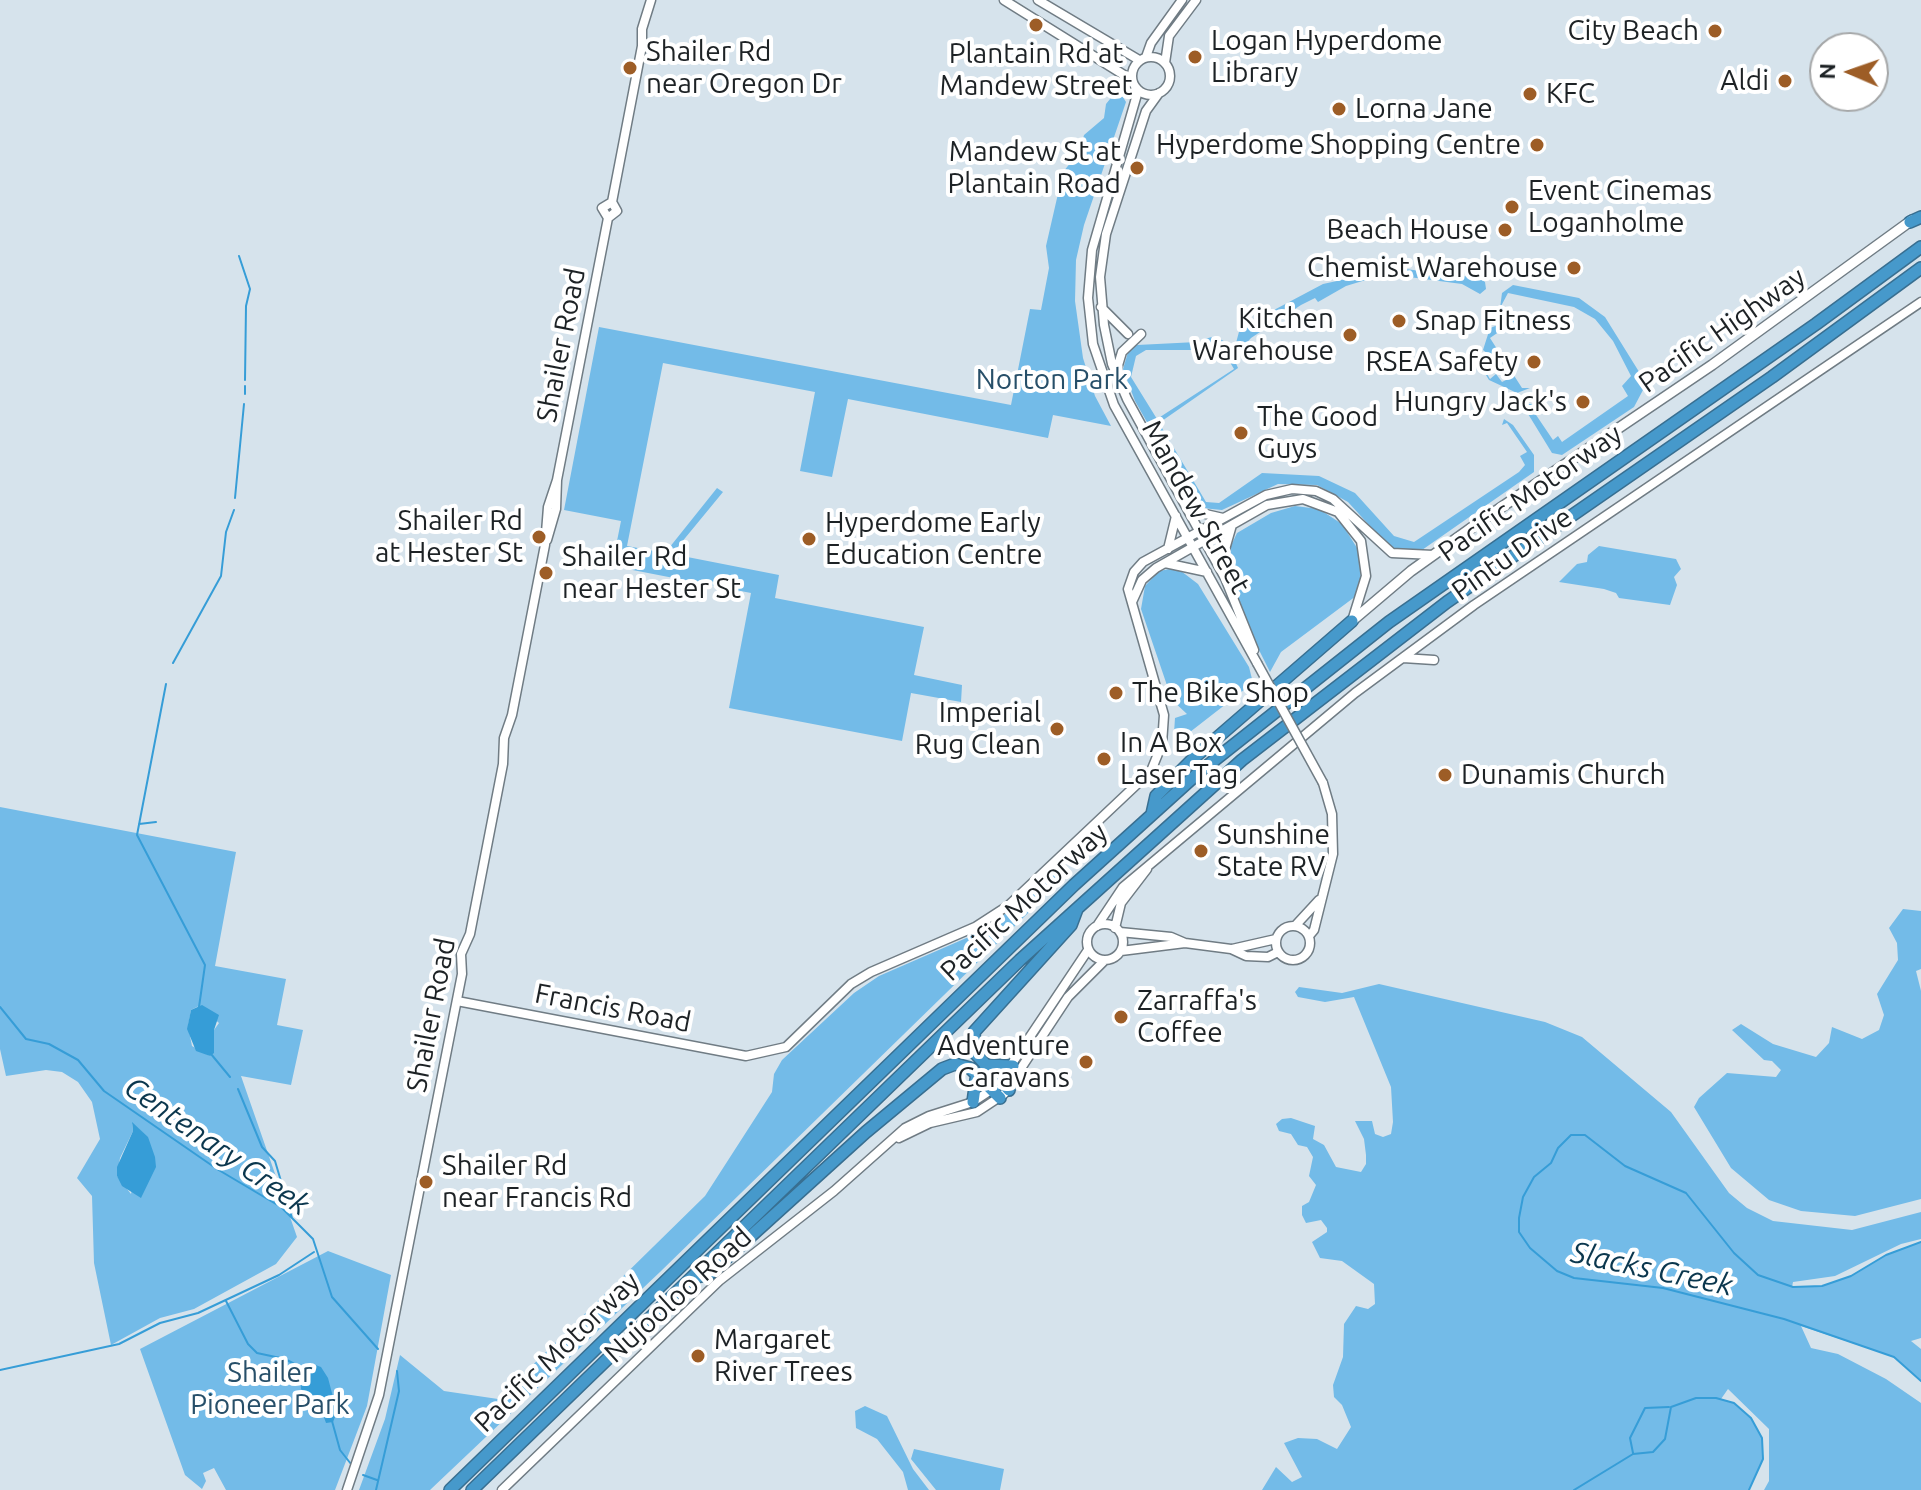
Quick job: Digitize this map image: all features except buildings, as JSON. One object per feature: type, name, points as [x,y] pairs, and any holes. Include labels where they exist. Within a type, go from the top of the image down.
[{"type":"highway","name":"Pacific Motorway","points":[[450,1490],[1006,950],[1151,815],[1250,731],[1389,622],[1805,332],[1921,247]]},
{"type":"highway","name":"Pacific Motorway","points":[[472,1490],[1078,905],[1242,760],[1392,642],[1772,377],[1921,268]]},
{"type":"highway","points":[[1151,815],[1156,796],[1196,756],[1352,621]]},
{"type":"highway","points":[[1001,1090],[981,1069],[974,1049],[975,1029],[1071,925],[1078,905]]},
{"type":"highway","points":[[692,1278],[709,1274],[866,1132],[942,1069],[959,1064],[981,1069],[1013,1066]]},
{"type":"highway","points":[[973,1102],[981,1069]]},
{"type":"main road","name":"Pacific Highway","points":[[1352,621],[1433,555],[1724,356],[1917,217]]},
{"type":"street","name":"Shailer Road","points":[[347,1490],[379,1395],[457,1001],[462,974],[461,954],[470,934],[503,764],[504,738],[512,715],[545,545],[548,507],[557,480],[608,218],[602,208],[612,202],[642,46],[642,29],[651,0]]},
{"type":"street","points":[[1004,0],[1132,80],[1138,91],[1148,95],[1159,93],[1170,80],[1165,63],[1169,36],[1196,0]]},
{"type":"street","points":[[1038,0],[1142,59],[1155,57],[1165,63]]},
{"type":"street","points":[[1132,80],[1151,43],[1182,0]]},
{"type":"street","name":"Mandew Street","points":[[1138,91],[1094,241],[1088,288],[1090,325],[1098,365],[1111,398],[1323,783],[1332,814],[1334,839],[1330,870],[1319,900],[1314,930],[1309,936]]},
{"type":"street","name":"Mandew Street","points":[[1159,93],[1146,111],[1109,222],[1101,267],[1101,307],[1116,374],[1220,567],[1257,663]]},
{"type":"street","name":"Pintu Drive","points":[[1097,926],[1118,892],[1316,724],[1403,658],[1474,605],[1921,302]]},
{"type":"street","points":[[1101,307],[1128,334]]},
{"type":"street","points":[[1116,374],[1122,352],[1141,334]]},
{"type":"street","points":[[1132,603],[1144,577],[1223,518],[1272,492],[1311,490],[1342,505],[1388,551],[1404,556],[1433,555]]},
{"type":"street","points":[[1202,535],[1232,524],[1271,503],[1289,499],[1313,501],[1341,515],[1359,536],[1367,561],[1365,586],[1352,621]]},
{"type":"street","points":[[1188,510],[1223,518]]},
{"type":"street","points":[[1168,549],[1176,516]]},
{"type":"street","points":[[1220,567],[1232,524]]},
{"type":"street","points":[[1132,603],[1128,586],[1134,572],[1168,549],[1190,542]]},
{"type":"street","points":[[1165,563],[1207,572]]},
{"type":"street","name":"Francis Road","points":[[457,1001],[733,1053],[762,1055],[794,1041],[837,996],[871,972],[975,927],[1009,905],[1151,771],[1161,749],[1165,720],[1132,603]]},
{"type":"street","points":[[1403,658],[1434,660]]},
{"type":"street","name":"Pintu Drive","points":[[1118,930],[1121,903],[1148,868]]},
{"type":"street","name":"Mandew Street","points":[[1295,926],[1319,900]]},
{"type":"street","points":[[891,1141],[921,1119],[1001,1090],[1013,1066],[1088,950],[1087,939],[1097,926],[1171,937],[1185,943]]},
{"type":"street","points":[[1295,926],[1309,936],[1309,950],[1302,958],[1291,961],[1278,952],[1276,939],[1281,931],[1295,926]]},
{"type":"street","points":[[1118,930],[1121,951]]},
{"type":"street","points":[[1231,949],[1276,939]]},
{"type":"street","points":[[891,1141],[930,1123],[977,1112],[1001,1090],[1068,997],[1104,961],[1114,958],[1121,951],[1185,943],[1231,949],[1258,957],[1278,952]]},
{"type":"street","points":[[1088,950],[1104,961]]},
{"type":"street","name":"Nujooloo Road","points":[[502,1490],[719,1281],[891,1141]]},
{"type":"green space","name":"Norton Park","points":[[1118,89],[1126,102],[1084,225],[1076,260],[1075,301],[1083,358],[1095,396],[1111,426],[1053,415],[1048,438],[848,399],[832,477],[800,471],[815,392],[663,363],[627,546],[665,553],[717,488],[723,492],[672,554],[779,575],[775,598],[924,627],[914,675],[962,685],[961,702],[911,693],[902,741],[729,708],[751,593],[612,566],[621,521],[564,510],[599,327],[1011,405],[1030,309],[1041,310],[1049,268],[1046,246],[1063,172],[1080,151],[1084,135],[1104,118],[1106,104]]},
{"type":"green space","points":[[1397,268],[1479,278],[1485,282],[1486,289],[1480,294],[1462,284],[1409,277],[1369,279],[1346,286],[1318,302],[1315,298],[1301,305],[1251,338],[1242,348],[1236,343],[1240,328],[1323,284]]},
{"type":"green space","points":[[1513,285],[1579,298],[1605,317],[1641,375],[1643,390],[1634,407],[1562,455],[1552,453],[1525,409],[1527,404],[1536,404],[1532,409],[1553,440],[1558,436],[1562,442],[1628,396],[1622,386],[1631,376],[1613,341],[1595,319],[1574,307],[1508,293],[1500,308],[1502,293]]},
{"type":"green space","points":[[1522,316],[1490,338],[1522,388],[1530,388],[1517,393],[1489,380],[1481,367],[1485,361],[1490,365],[1484,369],[1490,379],[1496,374],[1502,382],[1506,380],[1510,374],[1499,355],[1493,358],[1483,350],[1490,328]]},
{"type":"green space","points":[[1215,336],[1227,343],[1235,361],[1223,342],[1206,346],[1205,339]]},
{"type":"green space","points":[[1197,342],[1198,346],[1192,350],[1146,350],[1136,356],[1131,377],[1157,419],[1234,369],[1231,364],[1235,361],[1238,368],[1159,423],[1206,502],[1219,503],[1262,473],[1319,476],[1355,493],[1394,536],[1414,542],[1525,465],[1520,456],[1527,452],[1507,423],[1502,425],[1504,419],[1513,425],[1534,455],[1534,472],[1422,550],[1412,553],[1389,547],[1348,502],[1317,485],[1278,484],[1222,510],[1202,508],[1192,502],[1135,401],[1123,369],[1129,349],[1137,345]]},
{"type":"green space","points":[[1295,506],[1319,509],[1342,524],[1359,551],[1361,581],[1356,596],[1281,652],[1270,672],[1252,636],[1227,565],[1227,554],[1237,533],[1271,513]]},
{"type":"green space","points":[[1599,546],[1676,559],[1681,569],[1674,577],[1677,585],[1670,605],[1619,598],[1616,593],[1604,589],[1559,582],[1577,564],[1587,562],[1588,555]]},
{"type":"green space","points":[[1159,571],[1181,571],[1198,584],[1249,667],[1253,683],[1181,739],[1174,733],[1175,718],[1187,714],[1172,700],[1141,609],[1145,586]]},
{"type":"green space","points":[[0,807],[236,852],[215,966],[286,979],[277,1025],[303,1030],[291,1085],[241,1076],[297,1237],[276,1264],[194,1309],[160,1318],[111,1345],[94,1263],[92,1196],[77,1178],[100,1139],[92,1102],[78,1082],[62,1072],[46,1070],[6,1076],[0,1049]],"holes":[[[199,1006],[219,1023],[214,1030],[210,1056],[192,1046],[188,1026],[191,1010]],[[132,1123],[143,1133],[131,1194],[117,1176],[120,1158],[133,1131]]]},
{"type":"green space","points":[[1058,868],[1065,877],[660,1272],[430,1490],[359,1490],[385,1419],[400,1355],[444,1391],[498,1399],[705,1196],[772,1092],[774,1074],[782,1060],[854,993],[879,976],[987,929]]},
{"type":"green space","points":[[1903,909],[1921,911],[1921,969],[1916,971],[1921,991],[1921,1199],[1855,1216],[1801,1211],[1769,1200],[1731,1168],[1694,1107],[1699,1098],[1727,1073],[1776,1077],[1781,1070],[1772,1061],[1764,1060],[1732,1030],[1741,1024],[1773,1044],[1816,1057],[1829,1043],[1832,1027],[1862,1039],[1879,1030],[1884,1015],[1877,994],[1898,960],[1897,943],[1889,928]]},
{"type":"green space","points":[[1379,984],[1545,1022],[1582,1037],[1671,1112],[1729,1193],[1747,1208],[1773,1221],[1852,1230],[1921,1212],[1921,1239],[1901,1244],[1835,1276],[1793,1282],[1792,1287],[1822,1286],[1851,1276],[1886,1255],[1921,1242],[1921,1338],[1911,1341],[1921,1349],[1921,1381],[1894,1357],[1801,1326],[1811,1348],[1838,1354],[1886,1379],[1921,1403],[1921,1490],[1764,1490],[1769,1481],[1769,1429],[1728,1389],[1721,1399],[1734,1403],[1751,1418],[1762,1438],[1763,1459],[1749,1490],[1262,1490],[1276,1467],[1292,1482],[1302,1477],[1284,1443],[1298,1438],[1317,1439],[1337,1449],[1351,1427],[1342,1405],[1334,1397],[1333,1385],[1343,1357],[1344,1324],[1356,1306],[1368,1309],[1375,1304],[1374,1284],[1342,1261],[1320,1258],[1312,1242],[1327,1232],[1327,1228],[1321,1220],[1306,1223],[1302,1215],[1302,1206],[1309,1202],[1316,1185],[1309,1176],[1313,1157],[1307,1147],[1298,1145],[1291,1134],[1279,1131],[1276,1124],[1282,1119],[1291,1118],[1315,1126],[1313,1139],[1324,1145],[1336,1167],[1361,1172],[1366,1164],[1366,1155],[1364,1139],[1355,1121],[1372,1121],[1375,1134],[1383,1137],[1391,1134],[1393,1122],[1391,1087],[1354,997],[1325,1002],[1298,997],[1295,992],[1299,987],[1342,993]]},
{"type":"green space","name":"Shailer Pioneer Park","points":[[328,1251],[391,1275],[367,1406],[335,1490],[226,1490],[214,1468],[203,1473],[206,1481],[202,1489],[185,1475],[140,1349]]},
{"type":"green space","points":[[865,1406],[887,1416],[913,1469],[929,1490],[908,1490],[903,1472],[877,1439],[856,1428],[855,1411]]},
{"type":"green space","points":[[914,1449],[1004,1469],[1000,1490],[936,1490],[911,1459]]},
{"type":"shaded area","points":[[202,1005],[219,1015],[214,1030],[214,1053],[210,1056],[196,1051],[187,1029],[191,1010]]},
{"type":"shaded area","points":[[132,1122],[148,1137],[155,1157],[156,1167],[141,1198],[122,1186],[117,1176],[117,1167],[133,1131]]},
{"type":"shaded area","points":[[310,1363],[321,1367],[328,1378],[337,1412],[333,1422],[326,1423],[320,1406],[309,1401],[301,1389],[300,1370]]},
{"type":"waterway","points":[[239,256],[250,289],[246,306],[245,380]]},
{"type":"waterway","points":[[245,386],[245,394]]},
{"type":"waterway","points":[[235,498],[244,404]]},
{"type":"waterway","points":[[173,663],[221,576],[226,532],[234,510]]},
{"type":"waterway","points":[[166,684],[137,835],[205,965],[199,1007]]},
{"type":"waterway","points":[[139,824],[156,822]]},
{"type":"waterway","name":"Centenary Creek","points":[[0,1007],[26,1039],[49,1044],[78,1060],[104,1091],[217,1169],[281,1207],[313,1239],[332,1297],[378,1349]]},
{"type":"waterway","points":[[211,1054],[230,1077]]},
{"type":"waterway","points":[[238,1089],[262,1147],[275,1161],[292,1218]]},
{"type":"waterway","name":"Slacks Creek","points":[[1921,1242],[1886,1255],[1851,1276],[1822,1286],[1793,1287],[1758,1275],[1734,1253],[1686,1193],[1625,1166],[1585,1135],[1571,1135],[1558,1148],[1551,1163],[1534,1177],[1523,1197],[1519,1218],[1519,1232],[1530,1248],[1557,1271],[1574,1278],[1663,1288],[1784,1319],[1894,1357],[1921,1381]]},
{"type":"waterway","points":[[0,1370],[119,1344],[160,1323],[198,1313],[279,1275],[314,1252]]},
{"type":"waterway","points":[[226,1301],[248,1344],[257,1353],[285,1359],[302,1368]]},
{"type":"waterway","name":"Centenary Creek","points":[[376,1490],[399,1391],[397,1371]]},
{"type":"waterway","name":"Slacks Creek","points":[[1574,1490],[1633,1454],[1653,1452],[1665,1439],[1671,1407],[1696,1398],[1716,1398],[1734,1403],[1751,1418],[1762,1438],[1763,1459],[1749,1490]]},
{"type":"waterway","points":[[1633,1453],[1630,1438],[1645,1408],[1669,1407]]},
{"type":"waterway","points":[[332,1421],[340,1450],[351,1464]]},
{"type":"waterway","points":[[363,1475],[377,1480]]},
{"type":"place","name":"Plantain Rd at Mandew Street","points":[[1036,25]]},
{"type":"place","name":"City Beach","points":[[1715,31]]},
{"type":"place","name":"Logan Hyperdome Library","points":[[1195,57]]},
{"type":"place","name":"Shailer Rd near Oregon Dr","points":[[630,68]]},
{"type":"place","name":"Aldi","points":[[1785,81]]},
{"type":"place","name":"KFC","points":[[1530,94]]},
{"type":"place","name":"Lorna Jane","points":[[1339,109]]},
{"type":"place","name":"Hyperdome Shopping Centre","points":[[1537,145]]},
{"type":"place","name":"Mandew St at Plantain Road","points":[[1137,168]]},
{"type":"place","name":"Event Cinemas Loganholme","points":[[1512,207]]},
{"type":"place","name":"Beach House","points":[[1505,230]]},
{"type":"place","name":"Chemist Warehouse","points":[[1574,268]]},
{"type":"place","name":"Snap Fitness","points":[[1399,321]]},
{"type":"place","name":"Kitchen Warehouse","points":[[1350,335]]},
{"type":"place","name":"RSEA Safety","points":[[1534,362]]},
{"type":"place","name":"Hungry Jack's","points":[[1583,402]]},
{"type":"place","name":"The Good Guys","points":[[1241,433]]},
{"type":"place","name":"Shailer Rd at Hester St","points":[[539,537]]},
{"type":"place","name":"Hyperdome Early Education Centre","points":[[809,539]]},
{"type":"place","name":"Shailer Rd near Hester St","points":[[546,573]]},
{"type":"place","name":"The Bike Shop","points":[[1116,693]]},
{"type":"place","name":"Imperial Rug Clean","points":[[1057,729]]},
{"type":"place","name":"In A Box Laser Tag","points":[[1104,759]]},
{"type":"place","name":"Dunamis Church","points":[[1445,775]]},
{"type":"place","name":"Sunshine State RV","points":[[1201,851]]},
{"type":"place","name":"Zarraffa's Coffee","points":[[1121,1017]]},
{"type":"place","name":"Adventure Caravans","points":[[1086,1062]]},
{"type":"place","name":"Shailer Rd near Francis Rd","points":[[426,1182]]},
{"type":"place","name":"Margaret River Trees","points":[[698,1356]]}]
